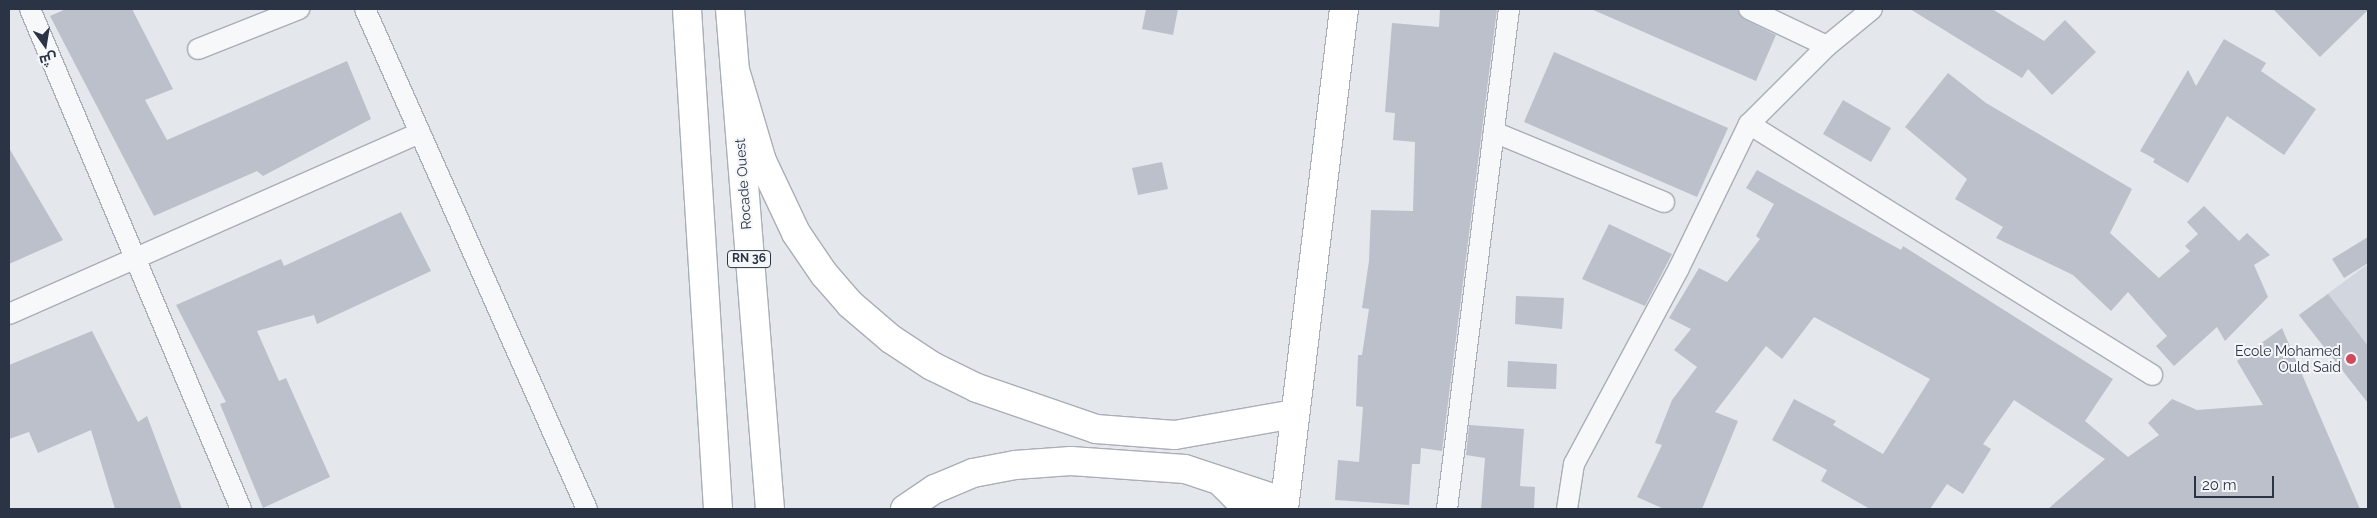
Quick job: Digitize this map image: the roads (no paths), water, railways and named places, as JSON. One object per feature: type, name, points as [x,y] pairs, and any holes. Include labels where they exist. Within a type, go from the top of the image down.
[{"type":"main road","points":[[685,9],[689,38],[718,509]]},
{"type":"main road","name":"Rocade Ouest","points":[[730,9],[770,509]]},
{"type":"main road","points":[[905,509],[934,489],[972,473],[1015,465],[1071,461],[1137,464],[1185,470],[1285,506],[1294,414],[1344,9]]},
{"type":"main road","points":[[735,70],[762,161],[796,233],[824,274],[850,304],[891,339],[932,366],[977,388],[1096,429],[1175,434],[1294,414]]},
{"type":"main road","points":[[1221,482],[1248,509]]},
{"type":"street","points":[[30,9],[240,509]]},
{"type":"street","points":[[198,49],[299,9]]},
{"type":"street","points":[[365,9],[587,509]]},
{"type":"street","points":[[1447,509],[1509,9]]},
{"type":"street","points":[[1749,9],[1827,46]]},
{"type":"street","points":[[1571,507],[1574,464],[1679,268],[1749,124],[1827,46],[1872,9]]},
{"type":"street","points":[[1749,124],[2152,374]]},
{"type":"street","points":[[1494,132],[1664,202]]},
{"type":"street","points":[[9,314],[420,133]]},
{"type":"place","name":"Ecole Mohamed Ould Said","points":[[2351,359]]}]
